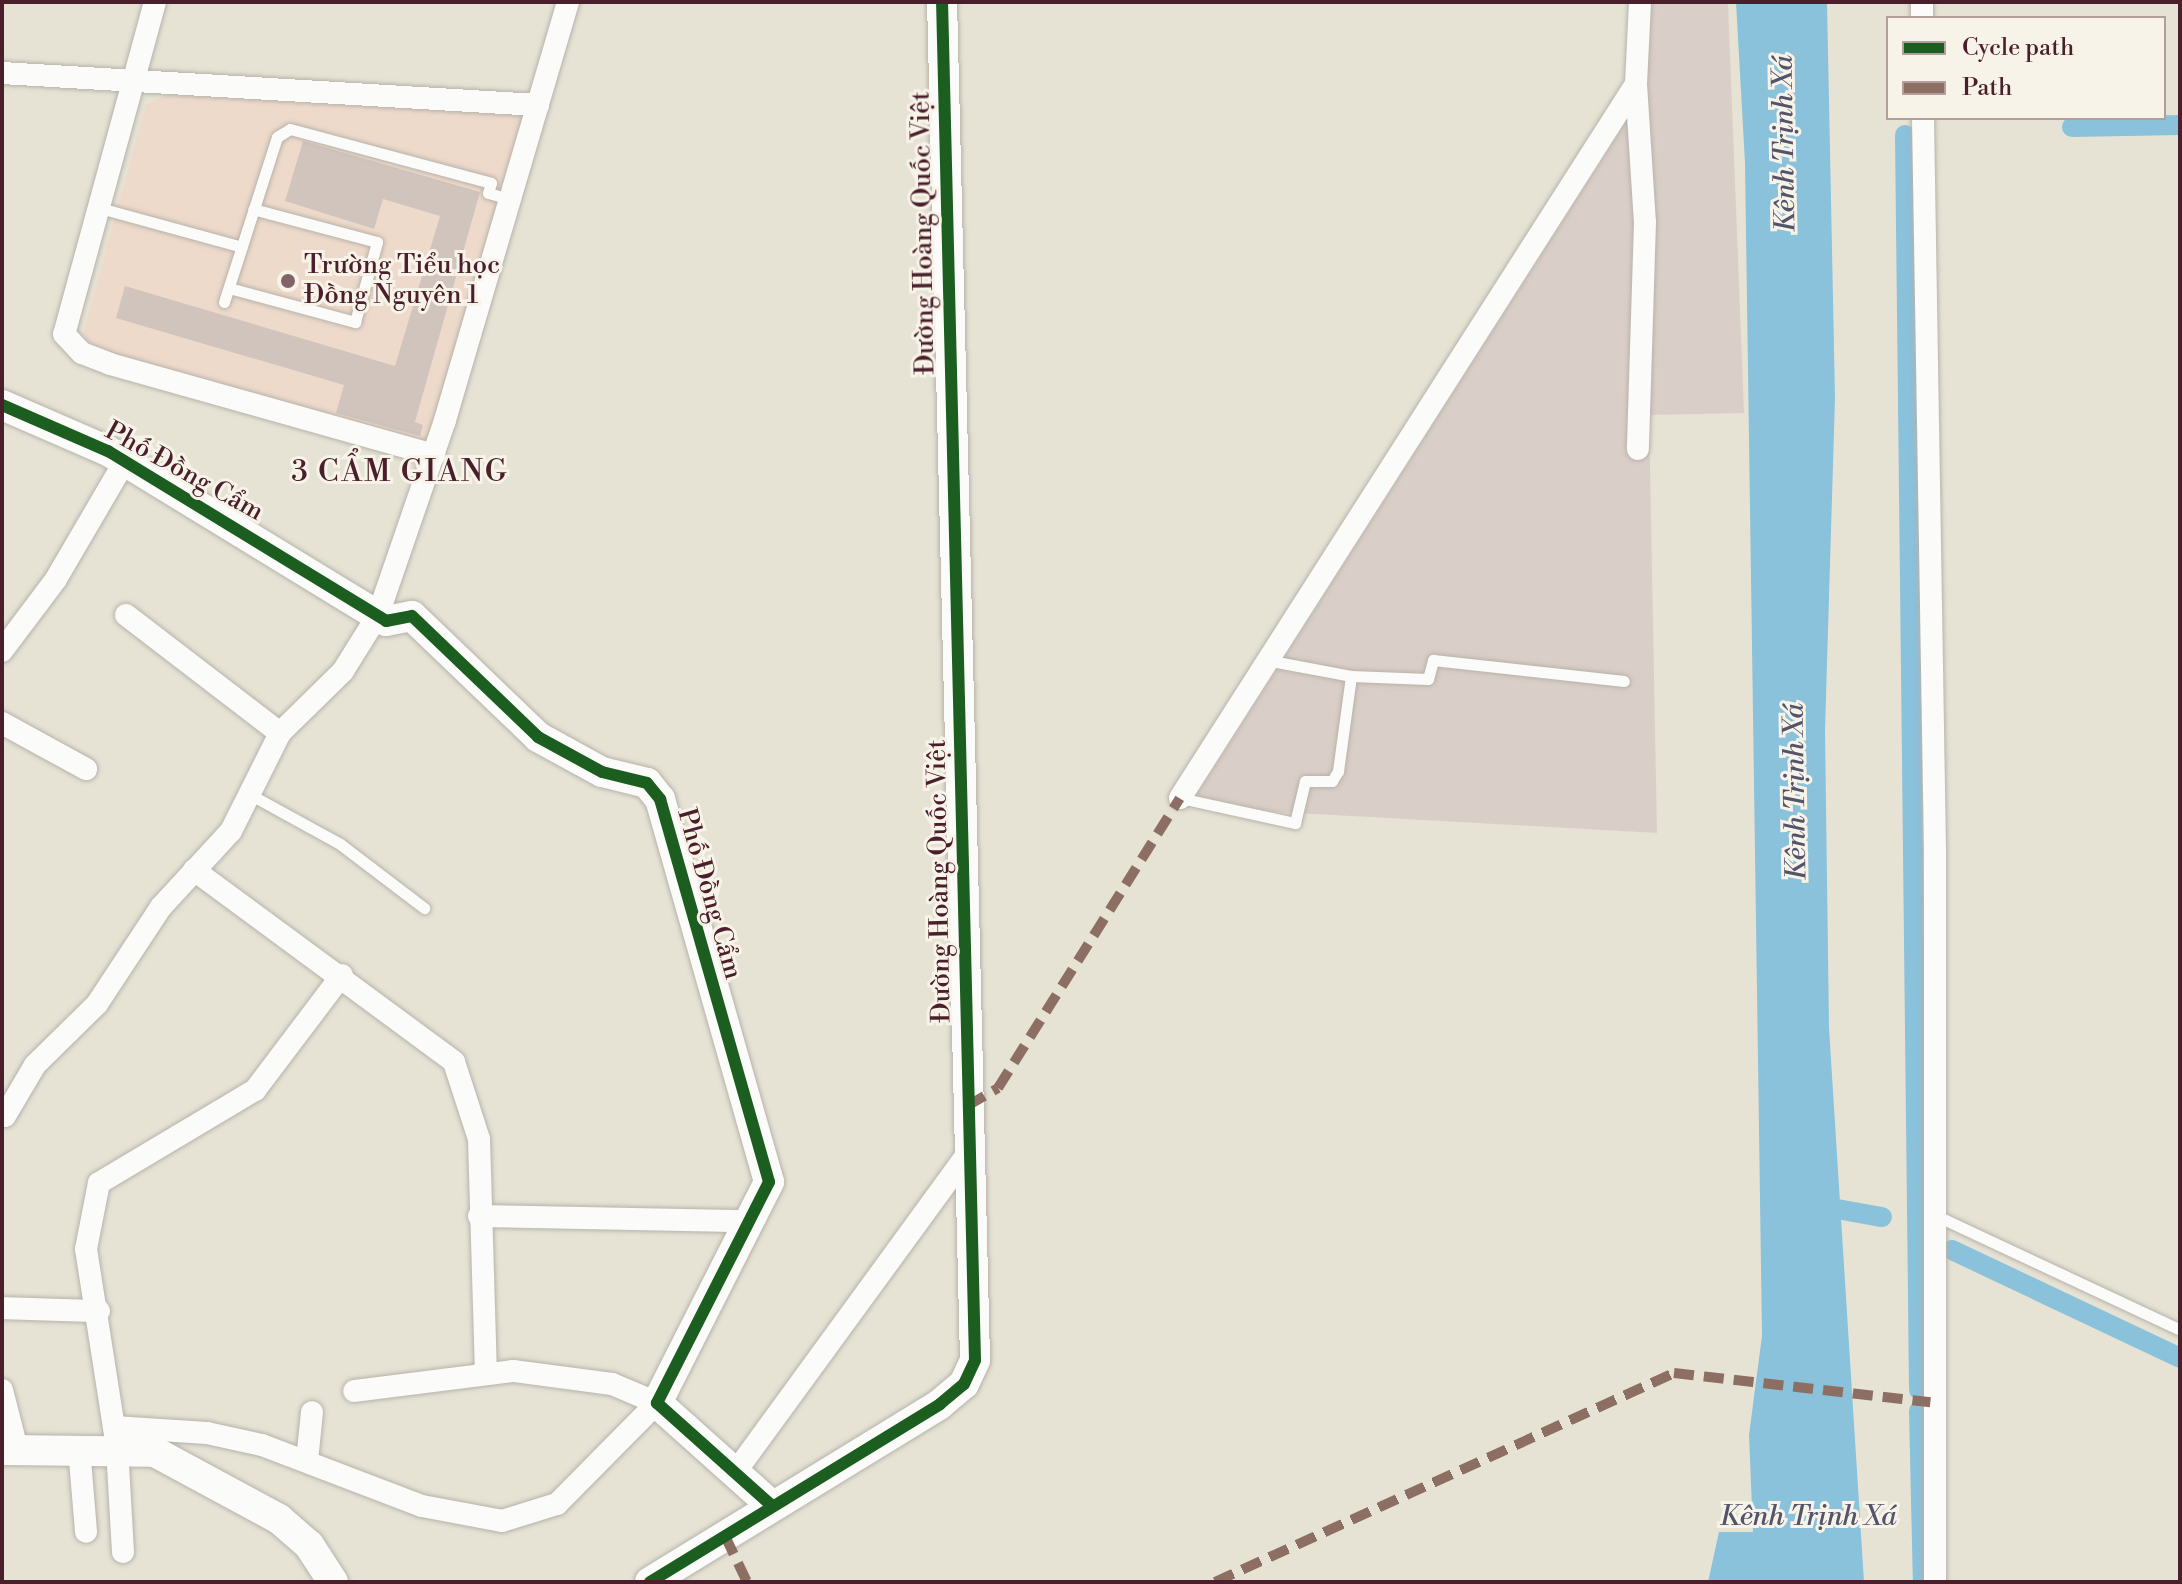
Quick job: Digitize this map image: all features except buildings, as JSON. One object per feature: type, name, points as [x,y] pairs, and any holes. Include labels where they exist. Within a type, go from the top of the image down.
[{"type":"street","points":[[155,2],[63,321],[64,334],[82,353],[434,455]]},
{"type":"street","points":[[5,1116],[35,1065],[97,1004],[194,870],[231,831],[280,733],[343,671],[378,615],[434,455],[568,2]]},
{"type":"street","name":"Đường Hoàng Quốc Việt","points":[[650,1582],[940,1404],[970,1375],[976,1342],[967,1155],[942,2]]},
{"type":"street","points":[[1638,449],[1645,222],[1636,84],[1640,2]]},
{"type":"street","points":[[2,73],[538,105]]},
{"type":"street","points":[[1180,798],[1636,84]]},
{"type":"street","points":[[1923,120],[1935,1215],[1935,1582]]},
{"type":"street","name":"Phố Đồng Cẩm","points":[[2,405],[125,461],[378,615],[412,616],[538,737],[602,772],[647,783],[660,799],[769,1182],[657,1403]]},
{"type":"street","points":[[2,651],[56,579],[125,461]]},
{"type":"street","points":[[126,615],[280,733]]},
{"type":"street","points":[[2,723],[86,769]]},
{"type":"street","points":[[194,870],[342,975],[454,1062],[479,1139],[486,1372]]},
{"type":"street","points":[[123,1552],[115,1437],[99,1311],[86,1249],[99,1183],[255,1090],[342,975]]},
{"type":"street","points":[[734,1474],[967,1155]]},
{"type":"street","points":[[479,1216],[749,1221]]},
{"type":"street","points":[[2,1308],[99,1311]]},
{"type":"street","points":[[354,1391],[486,1372],[612,1384],[657,1403],[771,1505]]},
{"type":"street","points":[[2,1390],[10,1449],[79,1448],[115,1437],[207,1433],[307,1461],[422,1506],[521,1520],[580,1484],[657,1403]]},
{"type":"street","points":[[307,1461],[312,1412]]},
{"type":"street","points":[[115,1437],[155,1452],[279,1519],[309,1545],[333,1582]]},
{"type":"street","points":[[79,1448],[86,1532]]},
{"type":"lane","points":[[224,302],[277,137],[299,126],[491,183],[488,193],[511,199]]},
{"type":"lane","points":[[96,207],[242,247]]},
{"type":"lane","points":[[229,288],[355,322],[377,242],[253,209]]},
{"type":"lane","points":[[1266,660],[1351,676],[1428,679],[1433,660],[1624,681]]},
{"type":"lane","points":[[1180,798],[1295,823],[1305,781],[1332,781],[1338,771],[1351,676]]},
{"type":"lane","points":[[251,795],[340,844],[424,908]]},
{"type":"lane","points":[[1935,1215],[2180,1330]]},
{"type":"shaded area","points":[[1728,2],[1744,413],[1649,415],[1657,833],[1189,807],[1646,91],[1648,4]]},
{"type":"shaded area","name":"Trường Tiểu học Đồng Nguyên 1","points":[[170,94],[531,113],[425,449],[98,354],[83,334],[146,104]]},
{"type":"water","name":"Kênh Trịnh Xá","points":[[1736,2],[1827,2],[1835,398],[1825,730],[1829,1028],[1864,1582],[1708,1582],[1719,1532],[1753,1532],[1749,1435],[1762,1336],[1745,163]]},
{"type":"waterway","points":[[2072,127],[2180,125]]},
{"type":"waterway","points":[[1905,135],[1919,1390]]},
{"type":"waterway","points":[[1815,1205],[1882,1217]]},
{"type":"waterway","points":[[1952,1250],[2180,1358]]},
{"type":"waterway","points":[[1919,1411],[1923,1582]]},
{"type":"marked path","points":[[967,1106],[998,1088],[1180,798]]},
{"type":"marked path","points":[[1215,1582],[1674,1373],[1930,1402]]},
{"type":"marked path","points":[[725,1536],[747,1582]]},
{"type":"cycle path","points":[[650,1582],[940,1404],[964,1384],[975,1360],[942,2]]},
{"type":"cycle path","points":[[2,405],[108,451],[386,621],[412,616],[538,737],[602,772],[647,783],[660,799],[769,1182],[657,1403],[771,1505]]},
{"type":"place","name":"Trường Tiểu học Đồng Nguyên 1","points":[[288,281]]},
{"type":"district","name":"3 CẨM GIANG","points":[[400,472]]}]
